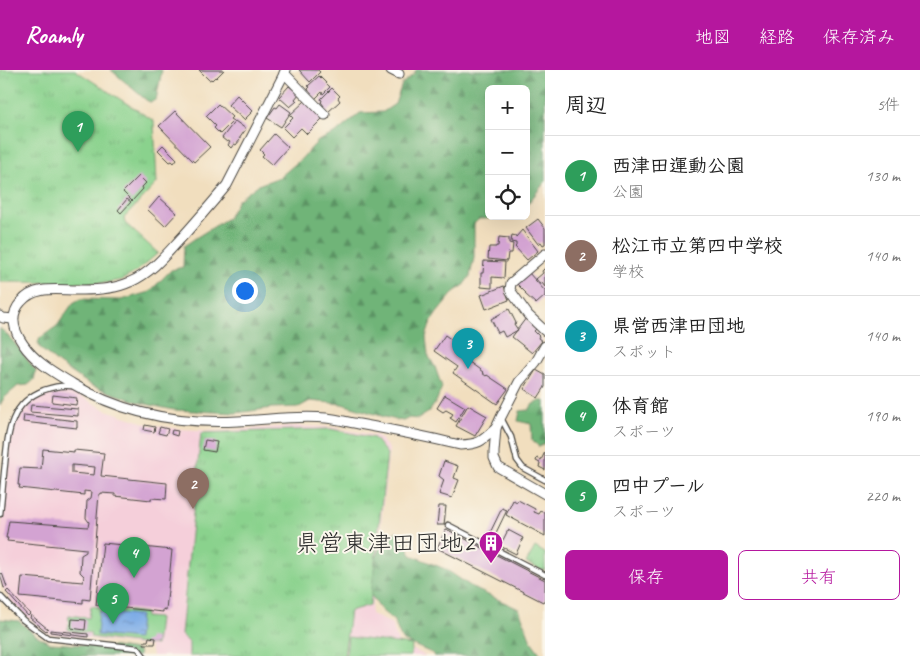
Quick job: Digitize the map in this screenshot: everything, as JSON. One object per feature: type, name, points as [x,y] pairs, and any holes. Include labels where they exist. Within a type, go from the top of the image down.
[{"type":"street","points":[[325,115],[285,72],[227,185],[164,257],[139,278],[118,287],[100,290],[37,291],[27,296],[18,306],[14,319],[14,328],[18,337],[33,356],[50,370],[77,386],[109,402],[130,410],[158,417],[210,422],[325,418],[387,428],[460,445],[482,441],[496,428]]},
{"type":"street","points":[[545,254],[511,282],[510,290],[528,315],[545,330]]},
{"type":"street","points":[[0,316],[14,319]]},
{"type":"street","points":[[545,346],[540,363],[519,382],[501,416],[496,428],[494,458],[498,467],[545,494]]},
{"type":"lane","points":[[0,514],[7,436],[11,422],[18,410],[35,393],[63,385],[77,386]]},
{"type":"lane","points":[[501,416],[517,460],[523,468],[545,480]]},
{"type":"lane","points":[[448,525],[545,575]]},
{"type":"lane","points":[[0,595],[23,620],[48,638],[138,648],[144,656]]},
{"type":"shaded area","points":[[67,389],[106,410],[151,425],[217,431],[293,426],[331,427],[378,436],[389,449],[371,614],[392,624],[398,642],[426,656],[152,656],[150,647],[47,633],[11,601],[4,590],[0,580],[0,542],[10,433],[14,422],[19,412],[32,399],[49,391]]},
{"type":"green space","points":[[0,70],[75,70],[154,121],[157,183],[124,218],[125,223],[158,253],[136,272],[122,280],[104,283],[0,282]]},
{"type":"green space","points":[[111,70],[162,70],[156,100],[150,102],[146,100]]},
{"type":"green space","points":[[416,70],[545,70],[545,182],[530,201],[530,85],[485,85],[485,219],[479,219],[474,224],[474,258],[470,276],[437,313],[431,322],[426,337],[428,355],[435,367],[442,387],[436,402],[429,412],[418,419],[409,418],[403,421],[342,404],[310,401],[299,407],[272,408],[236,413],[174,410],[141,403],[92,386],[59,364],[41,349],[38,343],[40,338],[57,326],[73,303],[80,299],[121,300],[149,292],[171,270],[183,267],[184,246],[228,218],[238,200],[258,185],[280,177],[318,141],[336,133],[360,113],[383,112],[395,104],[402,84]]},
{"type":"green space","points":[[0,328],[36,371],[34,380],[28,385],[18,386],[4,398],[0,405]]},
{"type":"green space","points":[[545,401],[545,443],[539,447],[532,440],[531,424],[518,421],[520,411],[529,410],[533,404]]},
{"type":"green space","points":[[331,429],[374,438],[387,454],[370,605],[350,611],[344,656],[189,656],[189,642],[181,635],[201,433]]},
{"type":"green space","points":[[397,531],[406,542],[411,555],[445,569],[475,589],[519,609],[531,641],[542,656],[434,656],[434,654],[402,640],[394,621],[381,610],[370,594],[374,566],[381,541]]},
{"type":"green space","points":[[535,547],[545,553],[545,570],[526,563]]},
{"type":"green space","points":[[91,606],[146,613],[145,617],[159,618],[156,645],[90,637],[91,633],[68,630],[69,615],[89,618]]},
{"type":"green space","points":[[0,619],[19,621],[34,634],[50,643],[116,647],[136,650],[139,652],[139,656],[0,656]]},
{"type":"green space","points":[[348,637],[412,645],[411,656],[346,656]]},
{"type":"water","points":[[99,611],[140,615],[138,639],[97,635]]},
{"type":"building","points":[[199,70],[224,70],[216,78],[209,80]]},
{"type":"building","points":[[299,70],[318,70],[320,72],[310,82]]},
{"type":"building","points":[[319,76],[330,87],[315,99],[308,92],[310,87],[308,86]]},
{"type":"building","points":[[289,86],[299,94],[295,99],[297,101],[290,107],[279,97]]},
{"type":"building","points":[[332,88],[340,96],[338,98],[340,101],[327,113],[322,108],[324,106],[321,99]]},
{"type":"building","points":[[237,95],[253,111],[244,120],[228,105]]},
{"type":"building","points":[[305,101],[323,118],[307,134],[301,128],[292,137],[283,128],[293,118],[290,115]]},
{"type":"building","points":[[218,104],[232,117],[230,119],[233,121],[220,134],[214,128],[216,126],[206,116]]},
{"type":"building","points":[[280,104],[291,112],[281,127],[267,118],[275,107],[277,108]]},
{"type":"building","points":[[175,111],[210,147],[194,162],[159,126]]},
{"type":"building","points":[[235,121],[246,129],[240,140],[231,148],[228,145],[230,142],[222,138]]},
{"type":"building","points":[[274,134],[288,147],[272,165],[262,156],[264,154],[260,150]]},
{"type":"building","points":[[163,145],[177,159],[174,163],[170,162],[158,150]]},
{"type":"building","points":[[139,176],[146,183],[132,201],[123,192]]},
{"type":"building","points":[[159,197],[177,213],[165,226],[148,210]]},
{"type":"building","points":[[127,199],[131,202],[121,213],[118,210]]},
{"type":"building","points":[[538,219],[545,228],[545,244],[543,245],[541,242],[538,244],[526,228]]},
{"type":"building","points":[[522,230],[538,251],[527,260],[515,247],[516,243],[511,242],[512,235],[516,237]]},
{"type":"building","points":[[499,237],[509,238],[509,243],[513,244],[512,253],[508,253],[507,261],[488,259],[489,247],[498,246]]},
{"type":"building","points":[[484,261],[505,262],[504,278],[492,277],[492,288],[481,287],[481,273],[483,273]]},
{"type":"building","points":[[545,268],[545,287],[536,279],[543,273],[542,271]]},
{"type":"building","points":[[528,272],[545,291],[545,296],[536,304],[516,283]]},
{"type":"building","points":[[504,286],[509,300],[486,309],[481,295]]},
{"type":"building","points":[[509,309],[518,330],[505,337],[502,331],[498,333],[491,319]]},
{"type":"building","points":[[526,318],[536,329],[534,331],[542,341],[532,353],[512,337]]},
{"type":"building","points":[[445,335],[467,351],[468,354],[465,359],[486,376],[508,389],[497,404],[453,373],[457,367],[434,351]]},
{"type":"building","points":[[536,370],[545,375],[545,387],[538,398],[524,389]]},
{"type":"building","points":[[53,395],[77,398],[76,405],[52,402]]},
{"type":"building","points":[[445,395],[465,407],[456,422],[450,418],[453,414],[446,410],[443,412],[437,408]]},
{"type":"building","points":[[31,405],[78,409],[78,416],[30,412]]},
{"type":"building","points":[[468,405],[487,416],[475,436],[456,426]]},
{"type":"building","points":[[24,415],[77,421],[77,428],[23,422]]},
{"type":"building","points":[[145,425],[155,427],[154,432],[144,430]]},
{"type":"building","points":[[160,427],[168,429],[166,435],[158,433]]},
{"type":"building","points":[[172,430],[178,431],[177,436],[171,434]]},
{"type":"building","points":[[205,440],[217,442],[215,452],[203,450]]},
{"type":"building","points":[[43,449],[104,453],[101,476],[167,483],[166,499],[151,498],[151,500],[115,496],[115,494],[99,494],[90,600],[83,599],[83,603],[20,597],[22,577],[83,582],[84,576],[80,572],[81,555],[86,552],[86,549],[7,541],[9,521],[88,527],[89,522],[86,518],[87,501],[91,498],[92,492],[84,491],[84,495],[19,488],[20,468],[41,469]],"holes":[[[72,465],[95,467],[94,475],[72,473]]]},
{"type":"building","points":[[545,452],[545,470],[539,467],[540,463],[536,461],[537,458],[541,460]]},
{"type":"building","points":[[444,461],[458,466],[454,478],[459,480],[452,498],[439,494],[444,480],[439,476]]},
{"type":"building","points":[[513,500],[517,502],[518,500],[535,509],[534,512],[539,514],[541,511],[545,513],[545,536],[506,515]]},
{"type":"building","points":[[439,506],[446,506],[444,525],[437,525]]},
{"type":"building","points":[[502,508],[507,510],[492,541],[487,539]]},
{"type":"building","name":"県営東津田団地2","points":[[446,529],[545,580],[545,599],[543,602],[437,548]]},
{"type":"building","points":[[508,530],[523,538],[516,554],[500,546]]},
{"type":"building","points":[[103,543],[172,550],[166,610],[163,609],[163,612],[96,605]]},
{"type":"building","points":[[2,573],[7,587],[4,588],[0,574]]},
{"type":"building","points":[[8,590],[30,614],[28,616],[6,592]]},
{"type":"building","points":[[31,615],[48,629],[46,631],[30,618]]},
{"type":"building","points":[[72,619],[86,620],[85,630],[71,628]]},
{"type":"building","points":[[50,630],[88,634],[88,637],[50,632]]},
{"type":"building","points":[[149,637],[156,638],[155,644],[144,644],[145,641],[148,641]]},
{"type":"place","name":"西津田運動公園","points":[[78,152]]},
{"type":"place","name":"県営西津田団地","points":[[468,369]]},
{"type":"place","name":"松江市立第四中学校","points":[[193,509]]},
{"type":"place","name":"県営東津田団地2","points":[[491,564]]},
{"type":"place","name":"体育館","points":[[134,578]]},
{"type":"place","name":"四中プール","points":[[113,624]]}]
